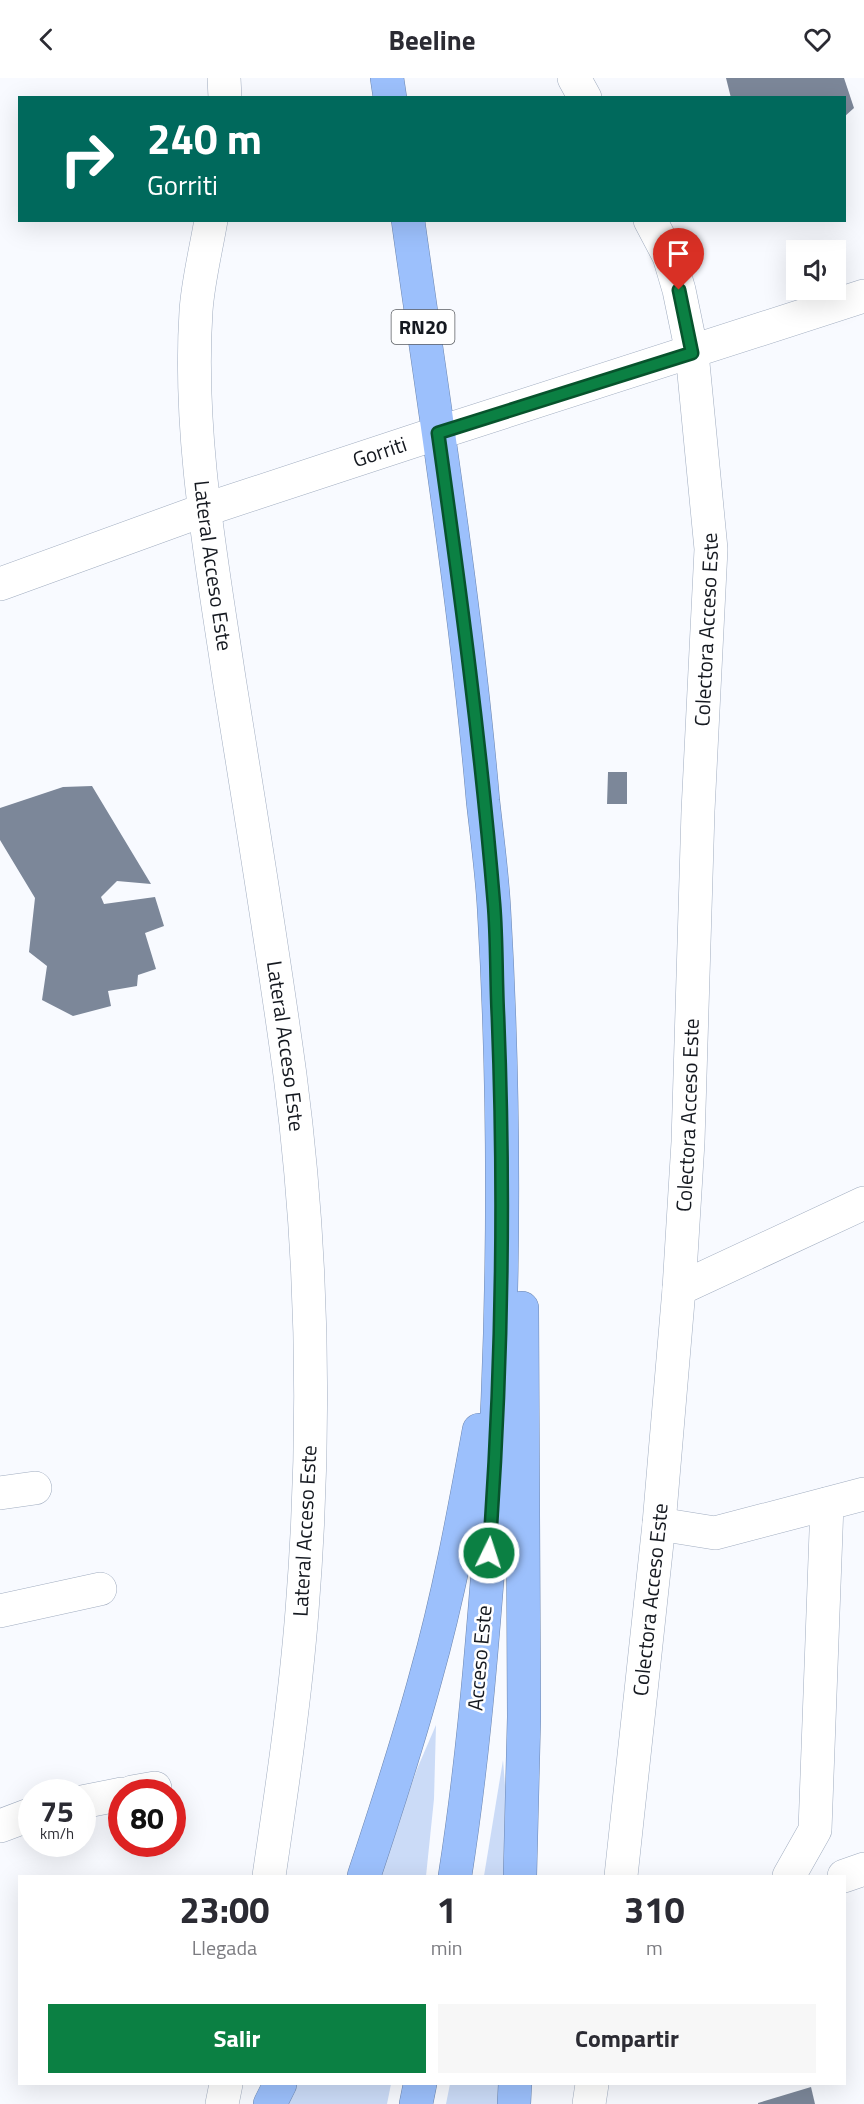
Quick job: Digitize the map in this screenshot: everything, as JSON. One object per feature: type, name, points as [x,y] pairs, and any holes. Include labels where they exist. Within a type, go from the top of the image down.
[{"type":"highway","points":[[387,78],[390,96]]},
{"type":"highway","name":"Acceso Este","points":[[408,222],[473,691],[494,906],[503,1140],[502,1274],[495,1462],[479,1690],[465,1815],[455,1875]]},
{"type":"highway","points":[[498,1012],[515,1148],[522,1251],[524,1717],[520,1875]]},
{"type":"highway","points":[[364,1875],[427,1674],[450,1577],[486,1392],[502,1274]]},
{"type":"highway","points":[[270,2104],[280,2085]]},
{"type":"highway","points":[[416,2104],[420,2085]]},
{"type":"highway","points":[[514,2104],[515,2085]]},
{"type":"street","points":[[224,78],[225,96]]},
{"type":"street","points":[[574,78],[584,96]]},
{"type":"street","name":"Lateral Acceso Este","points":[[211,222],[196,307],[194,384],[204,510],[290,1077],[302,1186],[308,1288],[310,1384],[302,1610],[286,1759],[269,1875]]},
{"type":"street","points":[[651,222],[669,256],[679,290],[692,353]]},
{"type":"street","name":"Gorriti","points":[[0,584],[204,510],[864,296]]},
{"type":"street","name":"Colectora Acceso Este","points":[[621,1875],[659,1524],[679,1289],[688,1142],[698,811],[711,549],[692,353]]},
{"type":"street","points":[[679,1289],[864,1203]]},
{"type":"street","points":[[0,1493],[35,1488]]},
{"type":"street","points":[[659,1524],[716,1533],[864,1494]]},
{"type":"street","points":[[790,1875],[815,1830],[827,1504]]},
{"type":"street","points":[[0,1611],[100,1589]]},
{"type":"street","points":[[0,1826],[18,1819]]},
{"type":"street","points":[[846,1875],[864,1869]]},
{"type":"street","points":[[222,2104],[226,2085]]},
{"type":"street","points":[[589,2104],[592,2085]]},
{"type":"shaded area","points":[[436,1725],[434,1799],[426,1875],[380,1875],[417,1769]]},
{"type":"shaded area","points":[[503,1760],[506,1798],[506,1875],[484,1875]]},
{"type":"shaded area","points":[[295,2085],[391,2085],[387,2104],[286,2104]]},
{"type":"shaded area","points":[[450,2085],[504,2085],[503,2104],[446,2104]]},
{"type":"building","points":[[726,78],[844,78],[854,108],[846,115],[846,96],[730,96]]},
{"type":"building","points":[[608,772],[627,772],[627,804],[607,804]]},
{"type":"building","points":[[92,786],[151,884],[117,881],[101,897],[104,904],[155,897],[164,926],[145,933],[156,969],[138,975],[137,986],[108,991],[111,1006],[73,1016],[42,1000],[47,966],[29,952],[35,898],[0,840],[0,808],[63,787]]},
{"type":"building","points":[[811,2087],[815,2104],[758,2104],[758,2103]]},
{"type":"route","points":[[489,1553],[502,1274],[503,1140],[494,906],[473,691],[438,433],[692,353],[679,290]]}]
